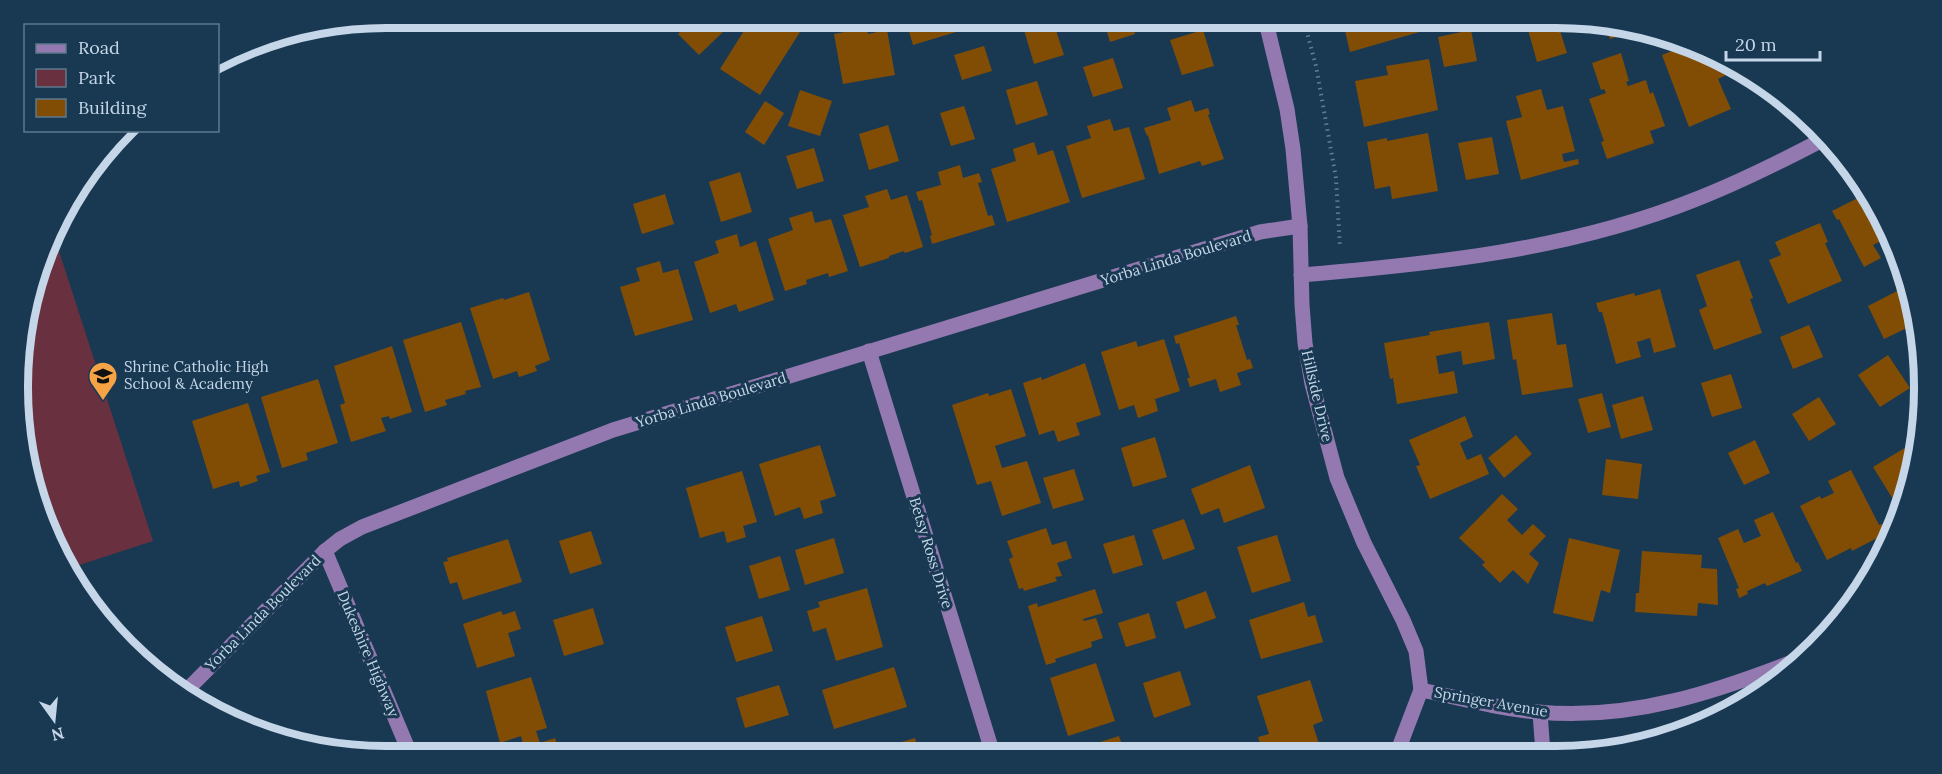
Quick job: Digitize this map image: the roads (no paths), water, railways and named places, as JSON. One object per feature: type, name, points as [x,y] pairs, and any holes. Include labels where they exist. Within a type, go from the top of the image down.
[{"type":"street","name":"Hillside Drive","points":[[1267,28],[1287,109],[1293,149],[1300,226],[1305,344],[1312,384],[1337,478],[1364,543],[1416,651],[1421,690],[1400,746]]},
{"type":"street","points":[[1301,275],[1404,267],[1462,259],[1531,246],[1627,223],[1693,201],[1766,169],[1817,143]]},
{"type":"street","name":"Yorba Linda Boulevard","points":[[190,686],[325,551],[340,539],[362,527],[613,430],[1260,232],[1300,226]]},
{"type":"street","name":"Betsy Ross Drive","points":[[869,351],[991,746]]},
{"type":"street","name":"Dukeshire Highway","points":[[325,551],[407,746]]},
{"type":"street","name":"Springer Avenue","points":[[1421,690],[1540,712],[1616,712],[1662,705],[1702,695],[1778,667]]},
{"type":"street","points":[[1540,712],[1542,746]]},
{"type":"place","name":"Shrine Catholic High School & Academy","points":[[103,402]]}]
